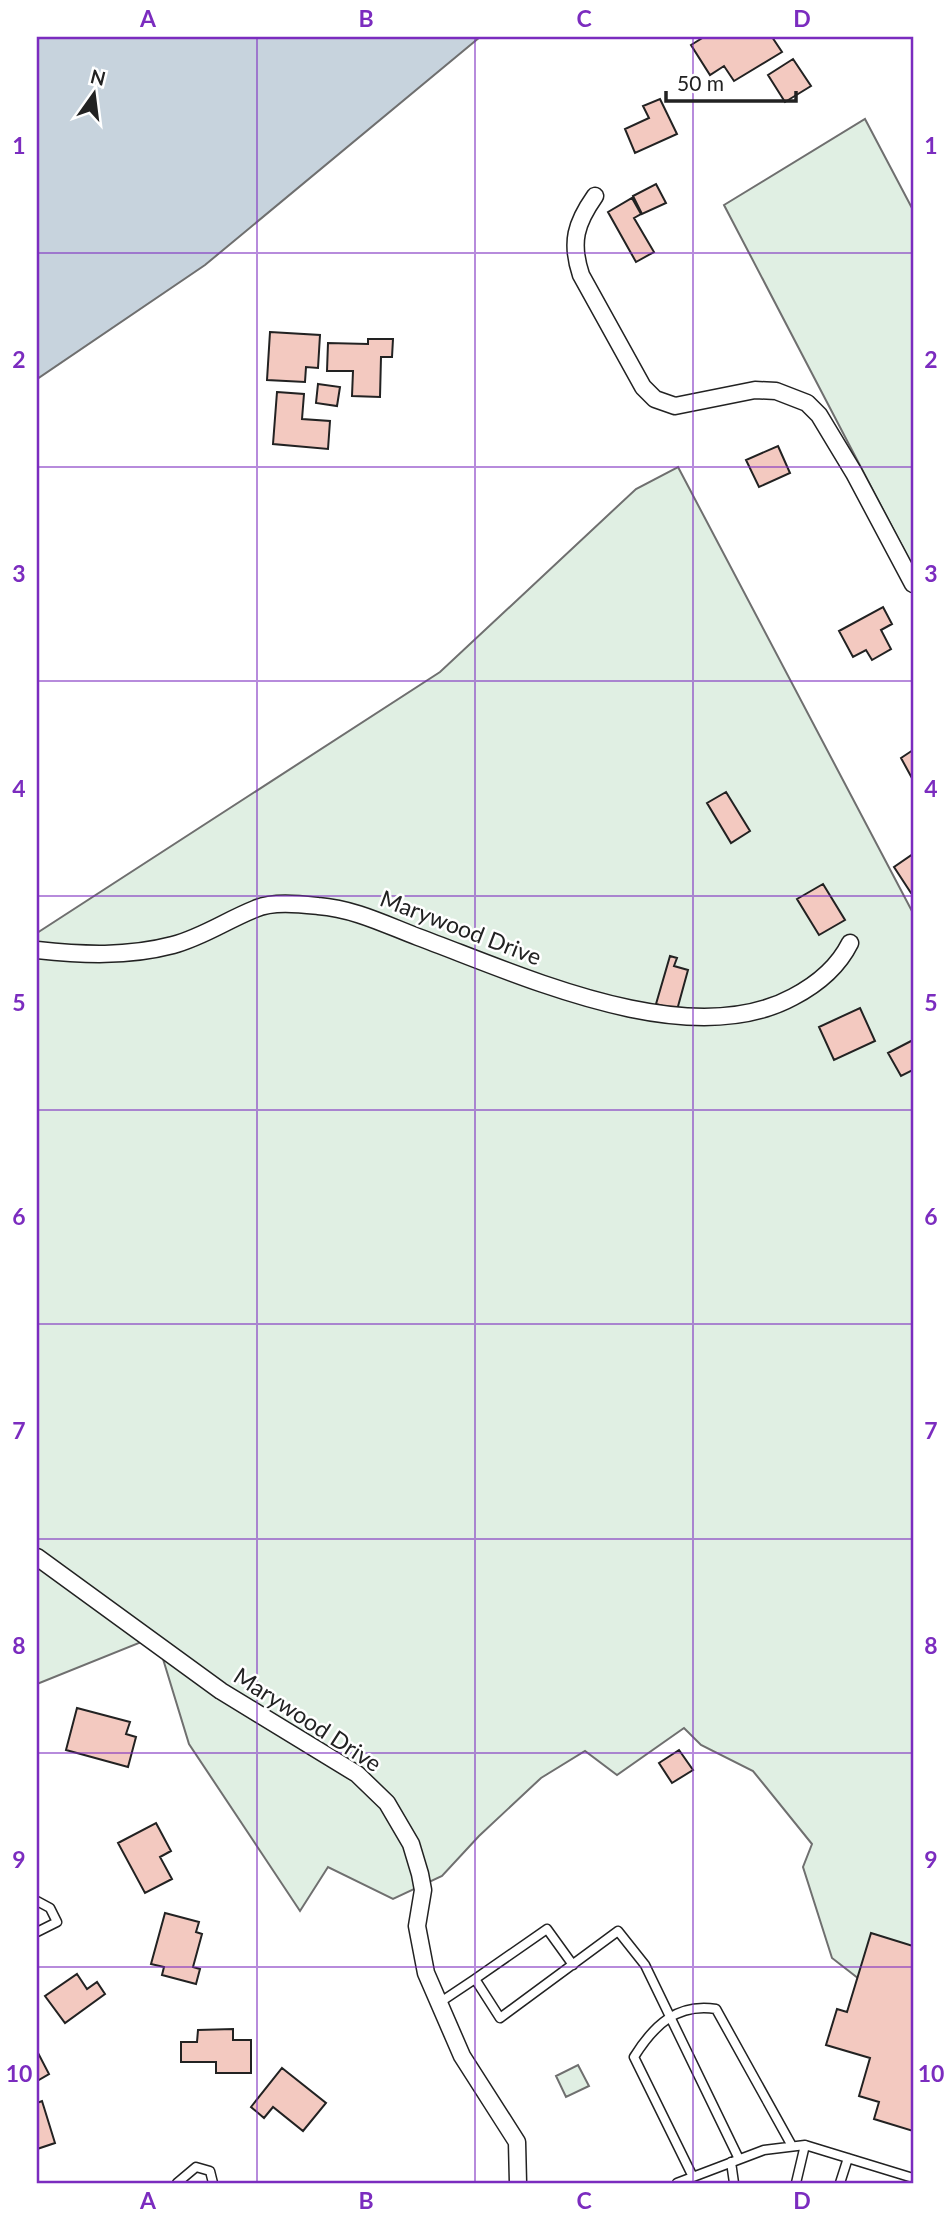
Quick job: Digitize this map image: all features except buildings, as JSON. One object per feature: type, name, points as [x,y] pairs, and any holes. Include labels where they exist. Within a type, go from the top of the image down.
[{"type":"street","points":[[595,196],[576,228],[575,257],[581,275],[643,387],[655,399],[675,406],[755,390],[776,391],[807,403],[819,415],[854,474],[913,584]]},
{"type":"street","name":"Marywood Drive","points":[[37,950],[80,955],[143,951],[204,934],[257,908],[320,906],[382,920],[597,1002],[676,1016],[724,1016],[770,1008],[799,994],[825,976],[850,943]]},
{"type":"street","name":"Marywood Drive","points":[[37,1557],[221,1691],[357,1774],[376,1791],[396,1816],[416,1859],[423,1890],[418,1910],[418,1942],[426,1973],[462,2056],[517,2142],[518,2183]]},
{"type":"lane","points":[[37,1901],[50,1908],[57,1922],[37,1932]]},
{"type":"lane","points":[[439,2003],[547,1929],[573,1965]]},
{"type":"lane","points":[[475,1979],[500,2018],[618,1931],[645,1965],[670,2017],[735,2160],[734,2183]]},
{"type":"lane","points":[[692,2175],[634,2057],[645,2039],[670,2017],[695,2006],[716,2009],[793,2146]]},
{"type":"lane","points":[[796,2183],[805,2145]]},
{"type":"lane","points":[[677,2183],[692,2175],[764,2150],[805,2145],[913,2178]]},
{"type":"lane","points":[[840,2183],[848,2158]]},
{"type":"lane","points":[[177,2183],[196,2167],[210,2171],[213,2183]]},
{"type":"green space","points":[[865,119],[913,210],[913,567],[724,205]]},
{"type":"green space","points":[[678,467],[913,913],[913,1965],[872,1989],[832,1958],[803,1867],[812,1844],[753,1771],[701,1745],[684,1728],[617,1775],[585,1751],[541,1778],[479,1836],[442,1876],[393,1899],[328,1867],[300,1911],[189,1744],[156,1636],[37,1684],[37,933],[440,672],[636,489]]},
{"type":"green space","points":[[578,2065],[589,2086],[566,2097],[556,2076]]},
{"type":"shaded area","points":[[37,37],[480,37],[205,265],[37,379]]}]
